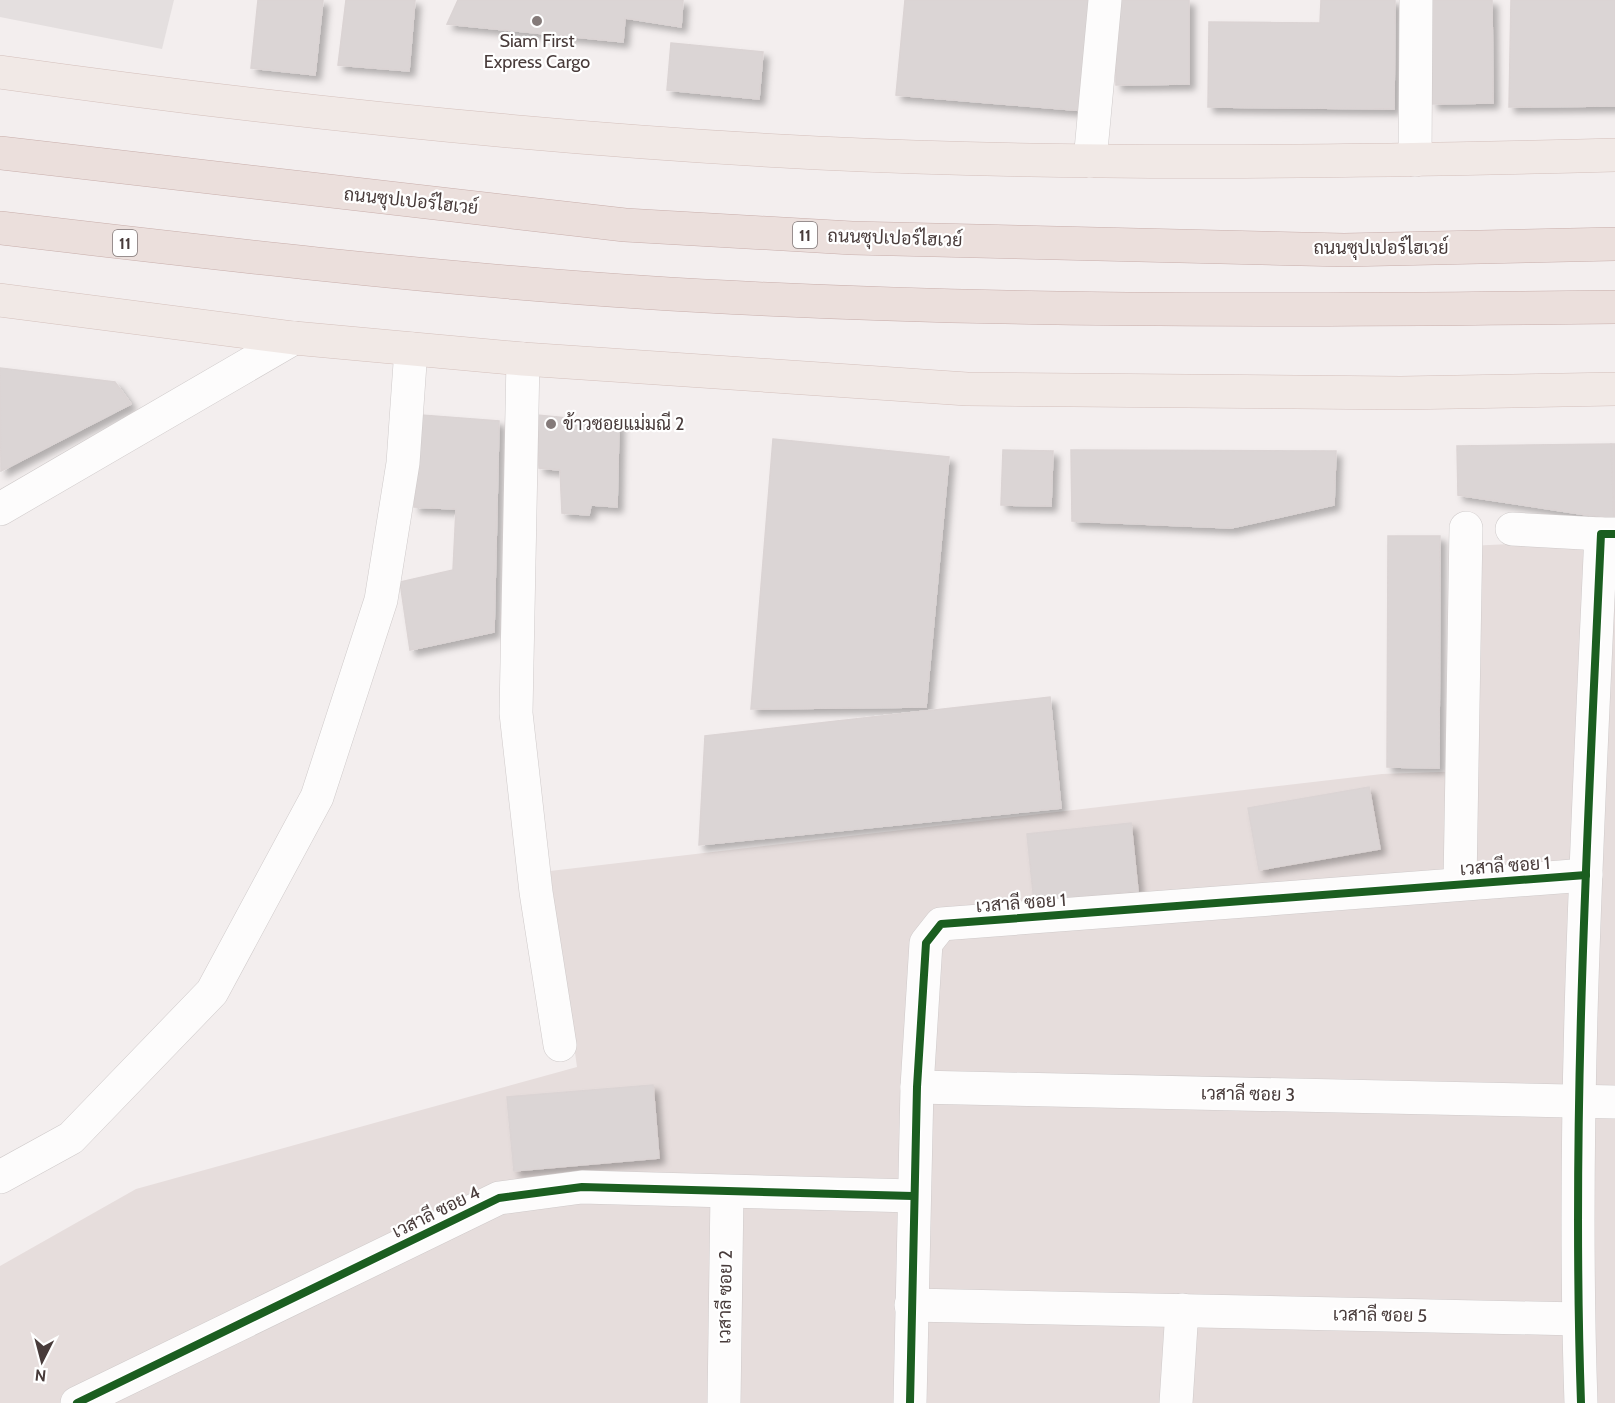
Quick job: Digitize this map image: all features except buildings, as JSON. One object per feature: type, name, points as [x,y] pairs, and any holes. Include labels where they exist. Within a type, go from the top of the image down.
[{"type":"highway","name":"ถนนซุปเปอร์ไฮเวย์","points":[[0,153],[625,225],[816,236],[1344,250],[1615,244]]},
{"type":"highway","name":"11","points":[[0,228],[250,258],[639,292],[960,306],[1337,310],[1615,307]]},
{"type":"main road","points":[[0,72],[425,125],[819,153],[1090,161],[1415,160],[1615,155]]},
{"type":"main road","points":[[0,300],[294,338],[411,349],[523,359],[967,389],[1401,393],[1615,389]]},
{"type":"street","points":[[1090,161],[1105,0]]},
{"type":"street","points":[[1415,160],[1416,0]]},
{"type":"street","points":[[0,509],[294,338]]},
{"type":"street","points":[[0,1177],[71,1138],[212,992],[317,797],[381,600],[403,463],[411,349]]},
{"type":"street","points":[[523,359],[516,713],[536,892],[560,1045]]},
{"type":"street","points":[[1460,884],[1466,528]]},
{"type":"street","points":[[1512,529],[1608,534],[1586,875],[1578,1101],[1578,1319],[1581,1403]]},
{"type":"street","name":"เวสาลี ซอย 1","points":[[910,1403],[913,1196],[926,943],[940,924],[1586,875]]},
{"type":"street","name":"เวสาลี ซอย 3","points":[[917,1087],[1615,1102]]},
{"type":"street","name":"เวสาลี ซอย 4","points":[[77,1403],[499,1198],[582,1187],[913,1196]]},
{"type":"street","name":"เวสาลี ซอย 2","points":[[723,1403],[727,1192]]},
{"type":"street","name":"เวสาลี ซอย 5","points":[[911,1305],[1578,1319]]},
{"type":"street","points":[[1176,1403],[1182,1310]]},
{"type":"shaded area","points":[[0,0],[174,0],[162,49],[0,17]]},
{"type":"shaded area","points":[[1615,539],[1615,1403],[0,1403],[0,1266],[136,1189],[577,1067],[550,871],[1382,774],[1468,771],[1468,546]]},
{"type":"cycle path","points":[[1581,1403],[1578,1186],[1586,859],[1601,534],[1615,534]]},
{"type":"cycle path","points":[[910,1403],[917,1087],[926,943],[941,924],[1586,875]]},
{"type":"cycle path","points":[[77,1403],[499,1198],[582,1187],[913,1196]]},
{"type":"place","name":"Siam First Express Cargo","points":[[537,21]]},
{"type":"place","name":"ข้าวซอยแม่มณี 2","points":[[551,424]]}]
